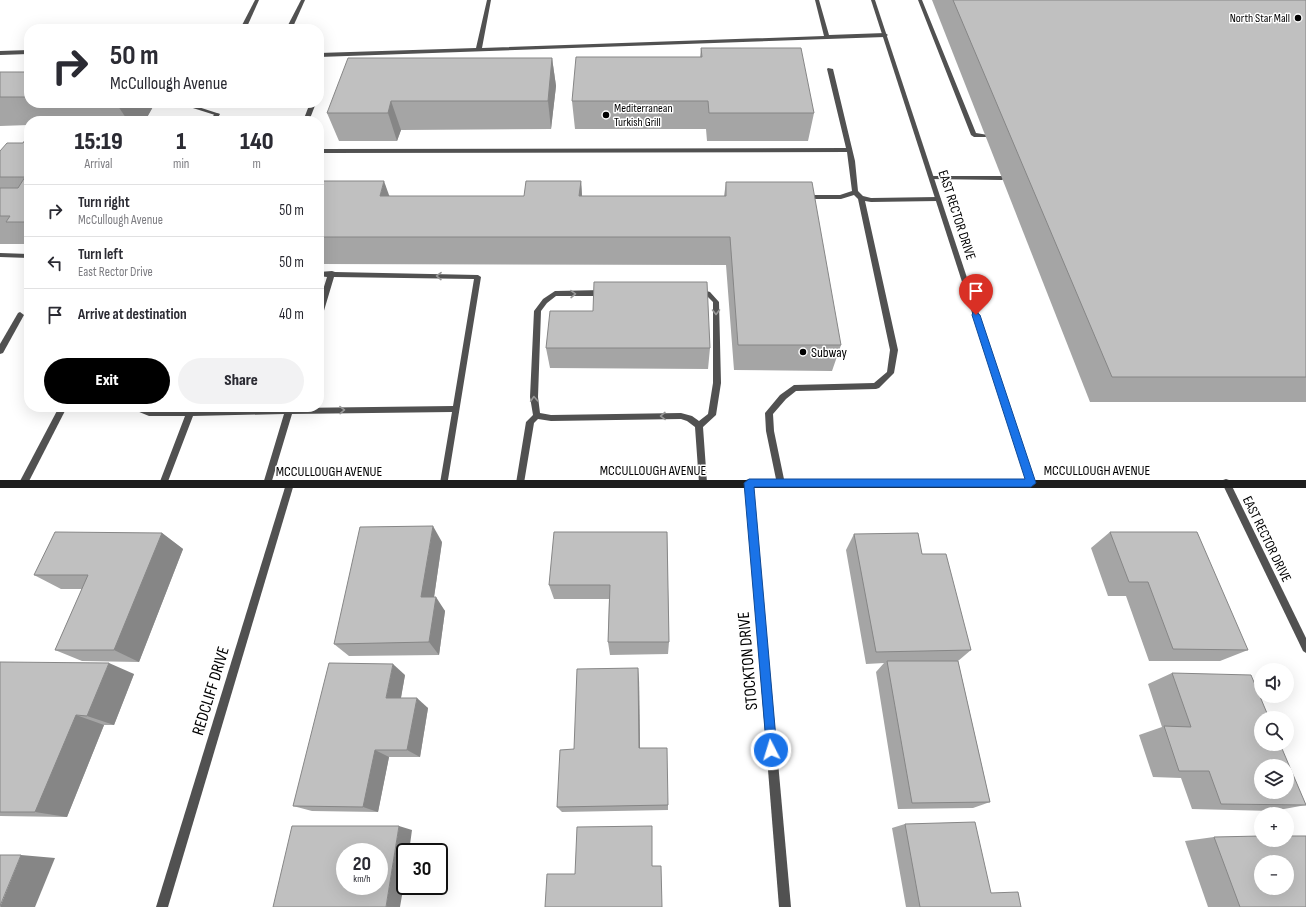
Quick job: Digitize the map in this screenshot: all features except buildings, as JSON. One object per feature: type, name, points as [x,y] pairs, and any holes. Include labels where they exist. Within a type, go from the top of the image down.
[{"type":"main road","name":"MCCULLOUGH AVENUE","points":[[0,484],[1306,484]]},
{"type":"street","points":[[245,24],[257,0]]},
{"type":"street","points":[[291,24],[303,0]]},
{"type":"street","points":[[479,48],[489,0]]},
{"type":"street","points":[[817,0],[826,37]]},
{"type":"street","name":"EAST RECTOR DRIVE","points":[[873,0],[1031,483]]},
{"type":"street","points":[[920,0],[974,135],[986,136]]},
{"type":"street","points":[[324,55],[479,48],[885,35]]},
{"type":"street","points":[[0,53],[24,52]]},
{"type":"street","points":[[781,484],[770,431],[769,413],[783,397],[794,388],[876,386],[890,373],[894,350],[861,198],[855,192],[849,150],[830,69]]},
{"type":"street","points":[[197,108],[217,114],[216,116]]},
{"type":"street","points":[[324,151],[832,148],[849,150]]},
{"type":"street","points":[[931,178],[1002,178]]},
{"type":"street","points":[[794,197],[841,197],[855,192]]},
{"type":"street","points":[[861,198],[938,199]]},
{"type":"street","points":[[0,255],[24,256]]},
{"type":"street","points":[[324,298],[332,273]]},
{"type":"street","points":[[324,274],[478,277],[444,483]]},
{"type":"street","points":[[688,291],[703,291],[711,295],[716,302],[717,383],[715,401],[712,415],[699,426]]},
{"type":"street","points":[[537,416],[534,397],[538,311],[545,301],[555,294],[610,293]]},
{"type":"street","points":[[0,351],[20,315]]},
{"type":"street","points":[[324,409],[456,409]]},
{"type":"street","points":[[23,484],[60,412]]},
{"type":"street","points":[[147,412],[215,412]]},
{"type":"street","points":[[267,484],[288,412]]},
{"type":"street","points":[[163,484],[190,413]]},
{"type":"street","points":[[520,483],[530,422],[537,416],[551,418],[681,416],[689,418],[699,426],[703,483]]},
{"type":"street","name":"STOCKTON DRIVE","points":[[749,483],[785,907]]},
{"type":"street","name":"EAST RECTOR DRIVE","points":[[1226,483],[1306,648]]},
{"type":"street","name":"REDCLIFF DRIVE","points":[[162,907],[290,484]]},
{"type":"place","name":"North Star Mall","points":[[1298,18]]},
{"type":"place","name":"Mediterranean Turkish Grill","points":[[606,115]]},
{"type":"place","name":"Subway","points":[[803,352]]},
{"type":"route","points":[[771,750],[749,483],[1031,483],[976,315]]}]
